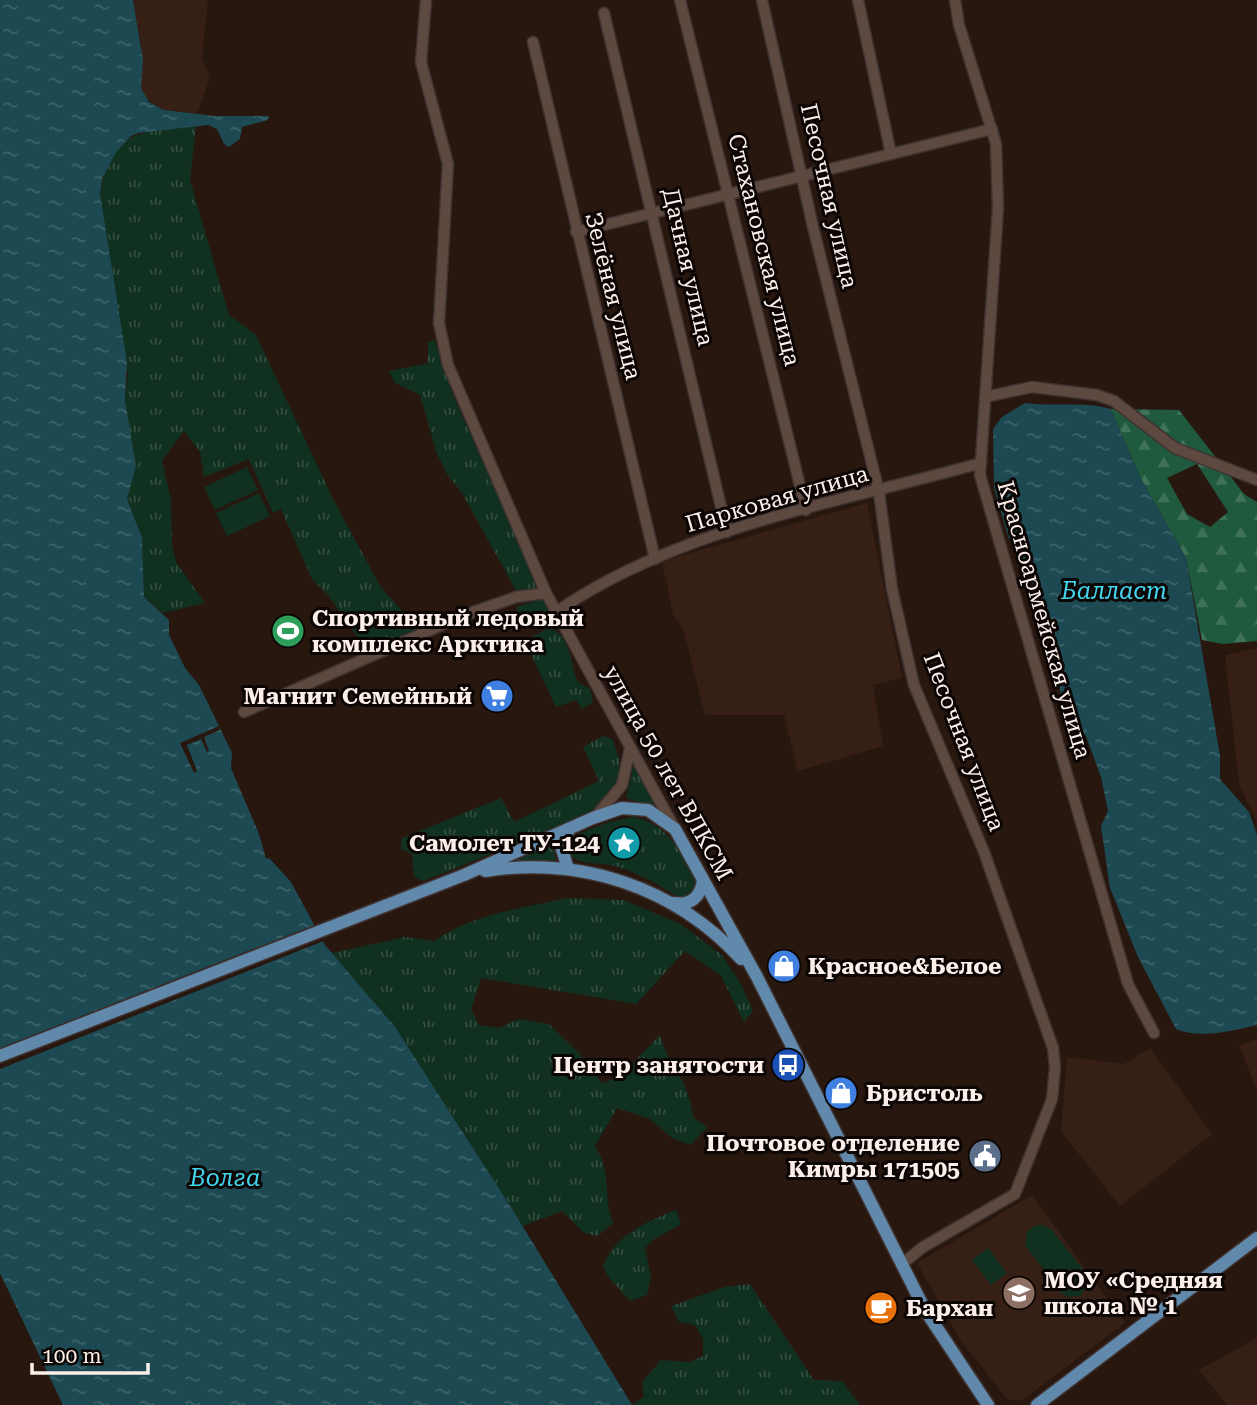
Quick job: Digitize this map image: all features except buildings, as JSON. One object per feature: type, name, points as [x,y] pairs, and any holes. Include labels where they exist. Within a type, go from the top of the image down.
[{"type":"main road","points":[[0,1056],[464,875],[619,809],[639,808],[657,814],[675,829]]},
{"type":"main road","points":[[568,869],[562,849],[569,829]]},
{"type":"main road","name":"улица 50 лет ВЛКСМ","points":[[675,829],[757,977],[935,1326],[988,1405]]},
{"type":"main road","points":[[464,875],[516,867],[568,869],[630,883],[674,903],[719,936],[757,977]]},
{"type":"main road","points":[[674,903],[685,904],[694,899],[703,880]]},
{"type":"main road","points":[[1037,1405],[1257,1238]]},
{"type":"street","name":"улица 50 лет ВЛКСМ","points":[[426,0],[421,62],[448,164],[439,323],[448,365],[545,593],[675,829]]},
{"type":"street","name":"Стахановская улица","points":[[680,0],[806,510]]},
{"type":"street","name":"Песочная улица","points":[[762,0],[879,492],[892,589],[914,685],[984,852],[1053,1048],[1055,1067],[1052,1099],[1024,1178],[1014,1195],[922,1247],[902,1264]]},
{"type":"street","points":[[858,0],[891,154]]},
{"type":"street","name":"Красноармейская улица","points":[[956,0],[959,25],[996,144],[998,208],[980,475],[1128,984],[1154,1033]]},
{"type":"street","name":"Дачная улица","points":[[604,13],[654,213],[727,532]]},
{"type":"street","name":"Зелёная улица","points":[[533,42],[655,559]]},
{"type":"street","points":[[576,232],[992,129]]},
{"type":"street","points":[[985,397],[1032,387],[1097,395],[1114,401],[1175,448],[1257,480]]},
{"type":"street","name":"Парковая улица","points":[[556,612],[594,585],[727,532],[981,463]]},
{"type":"street","points":[[244,712],[462,617],[516,597],[545,593]]},
{"type":"street","points":[[593,818],[619,790],[626,773],[630,748]]},
{"type":"shaded area","points":[[133,0],[208,0],[202,59],[210,77],[197,114],[164,110],[144,97],[141,88],[142,51]]},
{"type":"shaded area","points":[[867,503],[902,678],[873,685],[883,746],[798,771],[784,715],[705,715],[683,628],[673,615],[662,561]]},
{"type":"shaded area","points":[[1257,648],[1257,822],[1239,784],[1225,655]]},
{"type":"shaded area","points":[[1257,1039],[1257,1091],[1239,1045]]},
{"type":"shaded area","points":[[1150,1048],[1212,1134],[1120,1206],[1061,1131],[1067,1057],[1124,1064]]},
{"type":"shaded area","name":"МОУ «Средняя школа № 1","points":[[1032,1195],[1125,1323],[1021,1401],[1007,1399],[961,1341],[917,1263]]},
{"type":"shaded area","points":[[1257,1338],[1257,1405],[1227,1405],[1199,1370]]},
{"type":"green space","points":[[196,126],[190,180],[229,315],[256,335],[332,497],[380,586],[418,629],[367,651],[328,595],[312,579],[281,509],[273,513],[249,459],[204,477],[200,452],[184,431],[162,461],[171,499],[172,545],[176,562],[205,603],[163,613],[144,597],[142,538],[127,499],[136,466],[125,400],[128,374],[100,193],[113,155],[122,144],[145,133]]},
{"type":"green space","points":[[435,340],[453,395],[541,591],[518,594],[462,493],[447,474],[437,454],[420,395],[395,383],[389,371],[428,363],[428,342]]},
{"type":"green space","points":[[1111,409],[1179,410],[1244,494],[1257,502],[1257,641],[1223,644],[1202,640],[1186,558],[1140,477]],"holes":[[[1197,464],[1228,512],[1210,527],[1187,514],[1167,478]]]},
{"type":"green space","points":[[247,467],[258,490],[215,510],[204,487]]},
{"type":"green space","points":[[259,493],[270,516],[227,536],[216,513]]},
{"type":"green space","points":[[541,599],[548,602],[553,610],[551,617],[529,627],[519,625],[516,621],[517,607]]},
{"type":"green space","points":[[549,628],[562,636],[578,682],[590,689],[593,702],[582,709],[576,700],[556,707],[528,648],[530,638]]},
{"type":"green space","points":[[603,736],[612,739],[617,751],[619,771],[613,787],[592,814],[423,881],[414,877],[412,854],[401,849],[402,838],[501,798],[514,822],[599,781],[583,747]]},
{"type":"green space","points":[[634,764],[659,809],[626,798]]},
{"type":"green space","points":[[634,817],[657,826],[680,851],[698,884],[690,898],[681,898],[630,871],[611,865],[580,861],[567,850],[573,836],[609,822]]},
{"type":"green space","points":[[553,844],[556,861],[503,864]]},
{"type":"green space","points":[[568,898],[623,900],[679,923],[721,954],[741,984],[753,1011],[744,1022],[721,976],[685,951],[636,1004],[481,978],[471,1010],[479,1025],[499,1028],[519,1019],[549,1024],[580,1054],[602,1083],[620,1076],[660,1035],[683,1083],[693,1117],[707,1127],[691,1145],[672,1138],[650,1119],[617,1108],[595,1146],[604,1166],[613,1223],[597,1236],[584,1233],[562,1211],[523,1226],[395,1027],[332,953],[405,937],[434,941],[481,918]]},
{"type":"green space","points":[[676,1210],[681,1224],[653,1240],[645,1248],[651,1277],[647,1295],[630,1301],[609,1278],[603,1266],[608,1255],[633,1230]]},
{"type":"green space","points":[[1043,1225],[1051,1229],[1086,1273],[1088,1285],[1080,1296],[1068,1297],[1060,1292],[1025,1245],[1027,1232],[1034,1226]]},
{"type":"green space","points":[[988,1248],[1007,1273],[991,1285],[972,1260]]},
{"type":"green space","points":[[750,1284],[814,1380],[842,1381],[860,1405],[632,1405],[644,1397],[642,1382],[661,1360],[690,1362],[703,1356],[703,1339],[695,1325],[679,1322],[671,1306],[725,1287]]},
{"type":"water","name":"Волга","points":[[0,0],[133,0],[143,60],[141,88],[149,102],[164,110],[214,116],[269,116],[268,120],[242,127],[240,139],[229,147],[224,144],[217,129],[208,125],[131,136],[116,152],[102,179],[100,193],[127,363],[125,400],[136,466],[127,499],[142,538],[144,597],[169,620],[169,635],[185,668],[199,685],[232,753],[231,768],[259,834],[266,859],[269,858],[291,882],[325,945],[395,1027],[514,1212],[632,1405],[63,1405],[0,1273]]},
{"type":"water","name":"Балласт","points":[[1025,403],[1090,405],[1111,409],[1140,477],[1186,558],[1220,756],[1220,779],[1249,812],[1257,835],[1257,1025],[1206,1034],[1176,1029],[1138,957],[1110,888],[1101,826],[1108,811],[1101,777],[1086,736],[1066,720],[1051,646],[1033,586],[1008,536],[994,488],[993,429],[1002,417]]},
{"type":"pier","points":[[219,726],[220,730],[204,737],[209,751],[207,752],[201,739],[187,745],[197,771],[194,773],[180,743]]},
{"type":"pier","points":[[317,924],[326,940],[0,1069],[0,1048]]},
{"type":"place","name":"Спортивный ледовый комплекс Арктика","points":[[288,631]]},
{"type":"place","name":"Магнит Семейный","points":[[497,696]]},
{"type":"place","name":"Самолет ТУ-124","points":[[624,843]]},
{"type":"place","name":"Красное&Белое","points":[[784,966]]},
{"type":"place","name":"Центр занятости","points":[[788,1065]]},
{"type":"place","name":"Бристоль","points":[[841,1093]]},
{"type":"place","name":"Почтовое отделение Кимры 171505","points":[[985,1156]]},
{"type":"place","name":"МОУ «Средняя школа № 1","points":[[1019,1293]]},
{"type":"place","name":"Бархан","points":[[881,1308]]}]
